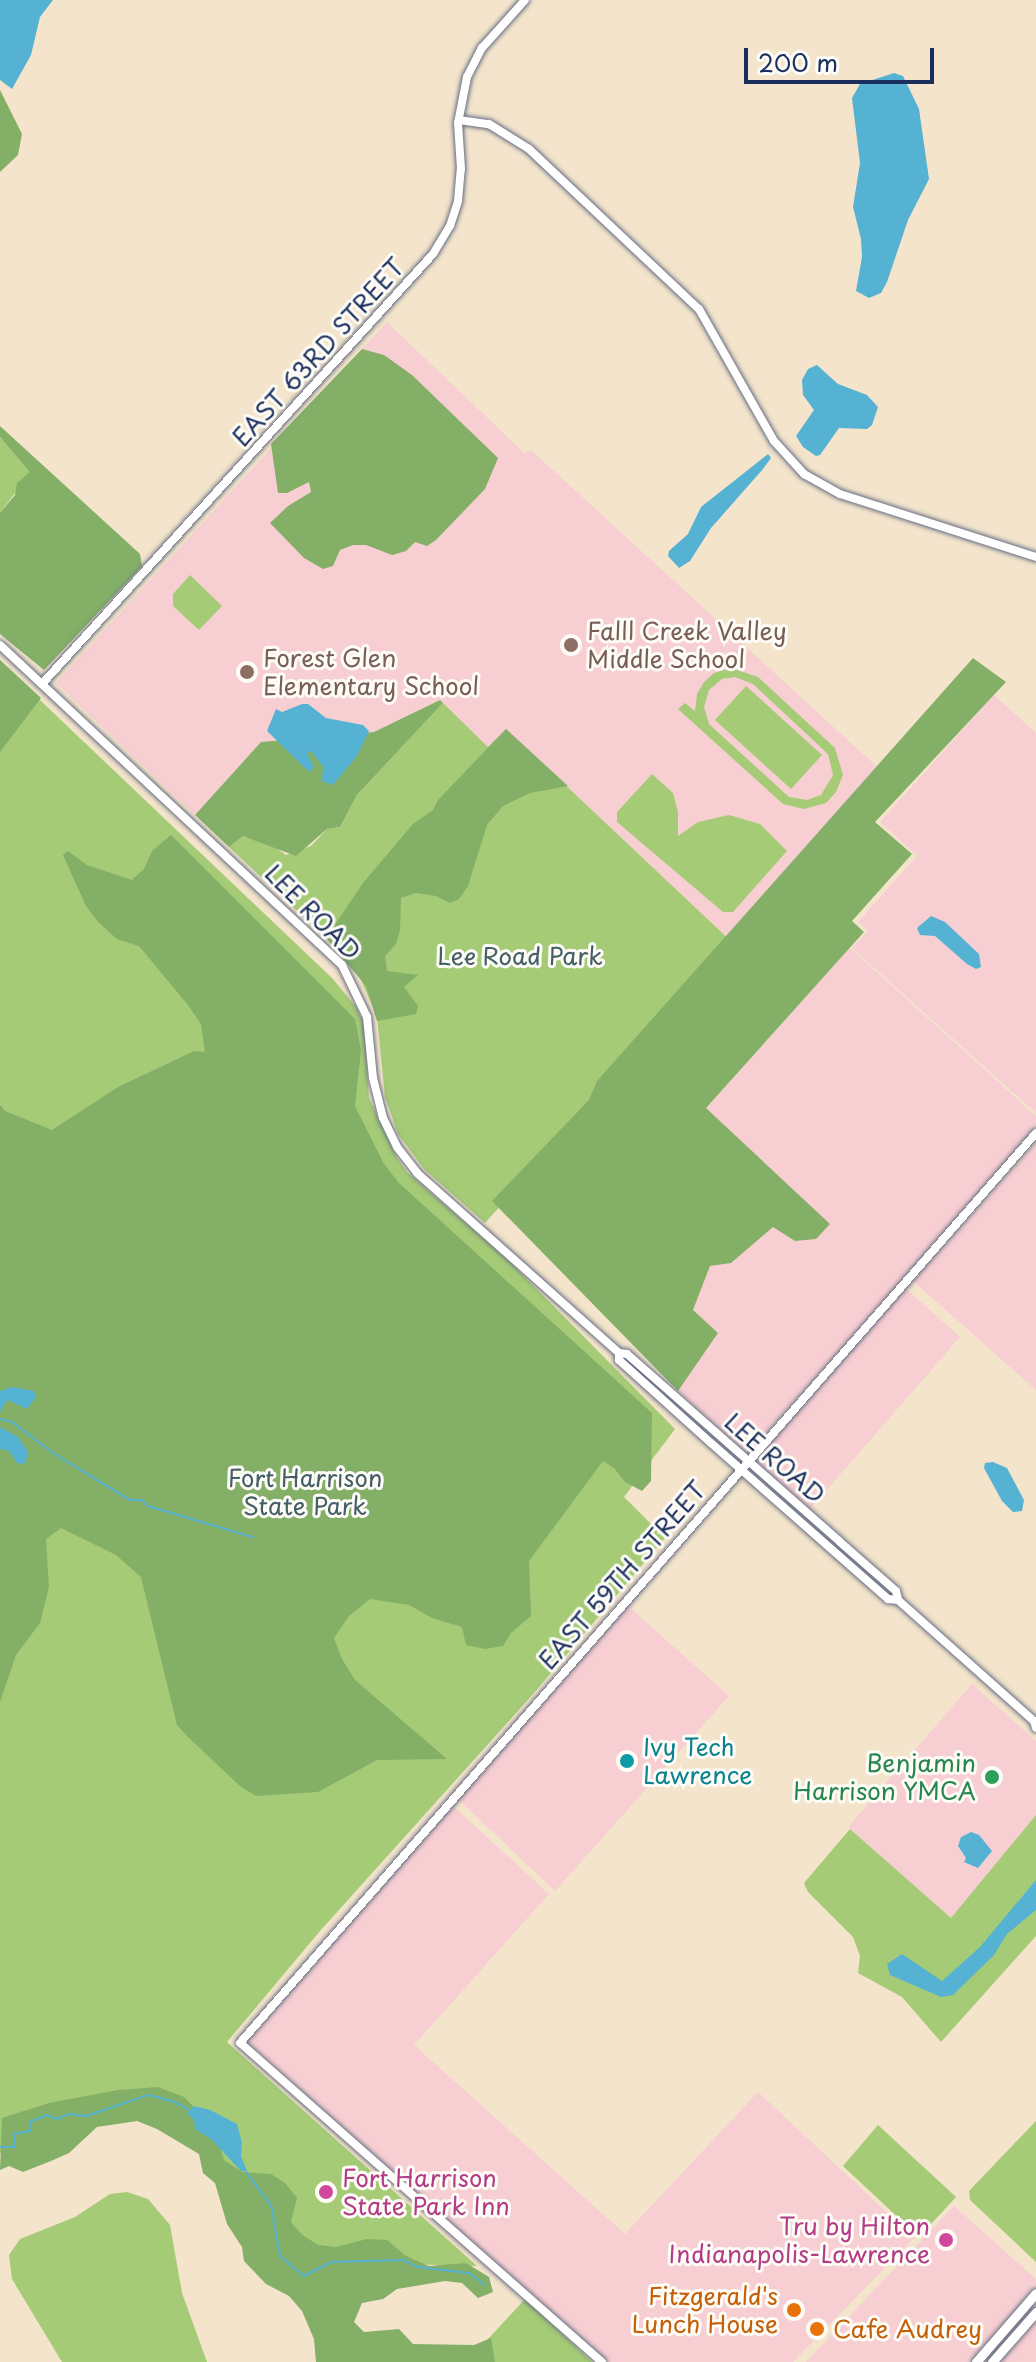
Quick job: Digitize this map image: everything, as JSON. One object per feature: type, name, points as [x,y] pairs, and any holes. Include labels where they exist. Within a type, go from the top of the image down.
[{"type":"main road","points":[[976,2362],[1036,2293]]},
{"type":"main road","points":[[992,2362],[1036,2312]]},
{"type":"street","name":"EAST 63RD STREET","points":[[42,684],[433,254],[447,232],[458,201],[461,169],[459,120],[464,88],[476,58],[525,0]]},
{"type":"street","points":[[459,120],[489,124],[529,149],[695,305],[710,323],[774,441],[809,478],[840,494],[1036,557]]},
{"type":"street","name":"LEE ROAD","points":[[0,645],[334,956],[363,1003],[372,1043],[377,1098],[387,1129],[402,1154],[425,1181],[896,1591],[898,1600],[1035,1723]]},
{"type":"street","name":"EAST 59TH STREET","points":[[602,2362],[240,2043],[1036,1133]]},
{"type":"street","name":"LEE ROAD","points":[[619,1353],[619,1360],[740,1470],[888,1599],[898,1600]]},
{"type":"shaded area","name":"Falll Creek Valley Middle School","points":[[387,322],[524,453],[531,450],[887,776],[735,945],[506,729],[488,747],[440,700],[374,732],[261,742],[195,815],[56,683]]},
{"type":"shaded area","points":[[994,695],[1036,733],[1036,1113],[852,948],[868,931],[858,922],[917,856],[880,822]]},
{"type":"shaded area","points":[[850,948],[1036,1116],[1036,1130],[747,1454],[678,1391],[718,1333],[693,1310],[710,1266],[731,1263],[773,1227],[829,1225],[706,1108]]},
{"type":"shaded area","points":[[1036,1143],[1036,1390],[913,1281]]},
{"type":"shaded area","points":[[904,1287],[960,1337],[810,1509],[755,1461]]},
{"type":"shaded area","points":[[627,1605],[729,1696],[555,1891],[458,1799]]},
{"type":"shaded area","points":[[972,1684],[1036,1741],[1036,1815],[951,1919],[848,1827]]},
{"type":"shaded area","points":[[453,1806],[549,1894],[414,2045],[625,2234],[758,2092],[914,2238],[793,2362],[605,2362],[247,2042]]},
{"type":"shaded area","points":[[954,2206],[1036,2279],[1036,2288],[970,2362],[806,2362]]},
{"type":"shaded area","points":[[1036,2321],[1036,2362],[1000,2362]]},
{"type":"green space","points":[[0,90],[22,134],[18,155],[0,172]]},
{"type":"green space","points":[[362,349],[384,355],[412,375],[498,458],[485,489],[427,546],[415,542],[406,551],[392,555],[366,545],[353,545],[340,550],[333,566],[323,569],[304,558],[270,523],[288,506],[311,492],[309,482],[287,493],[278,493],[271,444]]},
{"type":"green space","points":[[0,426],[140,554],[142,566],[44,670],[0,634],[0,513],[15,495],[17,483],[30,472],[0,437]]},
{"type":"green space","points":[[0,437],[31,472],[0,513]]},
{"type":"green space","points":[[190,575],[222,606],[199,630],[173,606],[173,594]]},
{"type":"green space","points":[[973,658],[1006,682],[875,822],[912,854],[852,921],[864,932],[706,1108],[830,1224],[816,1239],[795,1241],[773,1227],[731,1263],[710,1266],[693,1310],[718,1333],[678,1391],[492,1201],[589,1100],[597,1081]]},
{"type":"green space","points":[[0,660],[41,698],[0,752]]},
{"type":"green space","name":"Fort Harrison State Park","points":[[0,662],[333,979],[356,1007],[364,1024],[369,1098],[397,1158],[407,1172],[510,1262],[675,1429],[624,1497],[665,1538],[534,1693],[320,1931],[227,2042],[477,2266],[331,2262],[202,2152],[152,2123],[118,2114],[0,2153]]},
{"type":"green space","points":[[731,668],[758,677],[835,748],[843,775],[836,792],[826,803],[804,809],[783,804],[678,709],[685,703],[695,711],[697,694],[714,673]],"holes":[[[735,677],[753,684],[828,754],[833,775],[821,795],[807,800],[789,797],[709,724],[704,707],[709,690],[722,679]]]},
{"type":"green space","points":[[746,686],[822,755],[791,789],[715,720]]},
{"type":"green space","points":[[440,700],[443,703],[357,795],[340,827],[327,829],[296,856],[243,836],[229,847],[195,815],[261,742],[374,732]]},
{"type":"green space","name":"Lee Road Park","points":[[443,703],[488,747],[506,729],[735,945],[485,1223],[424,1169],[398,1134],[385,1097],[377,1017],[358,973],[326,938],[229,847],[243,836],[269,843],[286,855],[311,846],[327,829],[340,827],[357,795]]},
{"type":"green space","points":[[506,729],[568,786],[530,793],[503,806],[487,825],[468,886],[459,899],[450,903],[436,896],[416,893],[401,898],[400,930],[396,944],[385,956],[387,971],[418,975],[404,987],[418,1006],[416,1014],[377,1021],[366,986],[326,938],[363,883],[413,824],[433,810],[438,800]]},
{"type":"green space","points":[[652,774],[673,793],[678,812],[678,836],[698,822],[729,815],[760,824],[787,851],[733,912],[723,912],[617,822],[617,812]]},
{"type":"green space","points":[[171,835],[355,1019],[361,1050],[355,1106],[384,1164],[399,1183],[652,1413],[651,1481],[642,1491],[625,1482],[614,1468],[603,1461],[529,1561],[531,1616],[511,1633],[503,1646],[485,1649],[466,1645],[462,1627],[432,1618],[409,1605],[370,1599],[349,1616],[334,1638],[355,1680],[447,1759],[377,1760],[318,1792],[256,1796],[241,1787],[188,1737],[177,1725],[141,1577],[116,1555],[61,1528],[46,1539],[49,1587],[40,1623],[16,1655],[0,1702],[0,1105],[5,1111],[52,1130],[118,1087],[194,1051],[205,1052],[201,1024],[188,1005],[139,946],[117,939],[98,922],[86,906],[63,855],[68,851],[87,865],[132,880],[144,869],[152,851]]},
{"type":"green space","points":[[1036,1815],[1036,1936],[941,2042],[902,1997],[858,1973],[860,1956],[853,1937],[808,1892],[804,1883],[850,1829],[951,1918]]},
{"type":"green space","points":[[158,2087],[184,2097],[204,2118],[218,2140],[224,2160],[242,2172],[271,2174],[285,2183],[297,2198],[291,2222],[301,2234],[318,2245],[336,2247],[367,2239],[387,2240],[406,2256],[429,2266],[466,2263],[489,2277],[493,2292],[478,2298],[462,2283],[445,2281],[397,2289],[383,2299],[362,2303],[354,2322],[364,2332],[399,2329],[413,2344],[474,2345],[491,2338],[495,2362],[316,2362],[314,2339],[302,2311],[289,2296],[266,2284],[244,2261],[242,2247],[227,2224],[215,2183],[203,2173],[199,2154],[137,2121],[97,2127],[69,2153],[23,2172],[9,2166],[0,2170],[2,2118],[49,2103],[118,2090]]},
{"type":"green space","points":[[1036,2121],[1036,2262],[970,2200],[969,2191]]},
{"type":"green space","points":[[878,2125],[956,2197],[919,2237],[843,2166]]},
{"type":"green space","points":[[127,2192],[148,2199],[170,2225],[182,2293],[207,2362],[62,2362],[12,2279],[9,2255],[20,2239],[75,2217],[110,2194]]},
{"type":"green space","points":[[525,2299],[592,2362],[488,2362],[477,2351]]},
{"type":"water","points":[[0,0],[53,0],[40,17],[31,55],[12,89],[0,80]]},
{"type":"water","points":[[894,73],[903,76],[919,109],[929,179],[908,220],[887,282],[881,293],[869,298],[856,291],[862,257],[853,207],[860,163],[852,98],[860,84]]},
{"type":"water","points":[[817,365],[838,384],[867,395],[878,407],[872,425],[867,429],[839,428],[820,455],[816,456],[803,447],[796,436],[814,410],[803,395],[802,380],[808,369]]},
{"type":"water","points":[[768,454],[771,458],[763,469],[711,528],[690,561],[679,568],[668,556],[669,551],[688,534],[701,507]]},
{"type":"water","points":[[308,704],[326,718],[363,725],[369,731],[357,756],[333,785],[322,781],[323,767],[311,751],[307,753],[314,767],[309,772],[267,731],[276,709],[282,712]]},
{"type":"water","points":[[931,916],[945,922],[979,954],[981,967],[976,969],[967,964],[935,936],[920,935],[917,928]]},
{"type":"water","points":[[12,1387],[34,1391],[36,1397],[27,1409],[7,1400],[0,1412],[0,1391]]},
{"type":"water","points":[[0,1427],[18,1437],[28,1452],[25,1464],[17,1463],[9,1451],[0,1449]]},
{"type":"water","points":[[993,1462],[1007,1468],[1024,1500],[1022,1511],[1013,1512],[1002,1501],[984,1468],[985,1463]]},
{"type":"water","points":[[971,1832],[979,1835],[992,1851],[978,1868],[964,1862],[966,1858],[958,1846],[961,1837]]},
{"type":"water","points":[[1036,1880],[1036,1910],[1007,1934],[994,1955],[953,1995],[941,1997],[890,1975],[887,1964],[902,1954],[942,1981],[980,1947]]},
{"type":"water","points":[[194,2106],[210,2110],[237,2124],[242,2143],[241,2156],[247,2171],[241,2171],[211,2139],[195,2129],[194,2120],[187,2113]]},
{"type":"waterway","points":[[0,1419],[12,1422],[53,1453],[130,1500],[142,1500],[148,1506],[252,1537]]},
{"type":"waterway","points":[[0,2147],[14,2147],[14,2134],[30,2131],[30,2122],[47,2115],[57,2119],[68,2114],[86,2116],[148,2095],[188,2109]]},
{"type":"waterway","points":[[246,2172],[271,2205],[280,2256],[304,2276],[331,2262],[403,2260],[418,2267],[469,2273],[485,2285]]},
{"type":"place","name":"Falll Creek Valley Middle School","points":[[571,645]]},
{"type":"place","name":"Forest Glen Elementary School","points":[[247,672]]},
{"type":"place","name":"Ivy Tech Lawrence","points":[[627,1761]]},
{"type":"place","name":"Benjamin Harrison YMCA","points":[[992,1777]]},
{"type":"place","name":"Fort Harrison State Park Inn","points":[[326,2192]]},
{"type":"place","name":"Tru by Hilton Indianapolis-Lawrence","points":[[946,2240]]},
{"type":"place","name":"Fitzgerald's Lunch House","points":[[794,2310]]},
{"type":"place","name":"Cafe Audrey","points":[[817,2329]]}]
